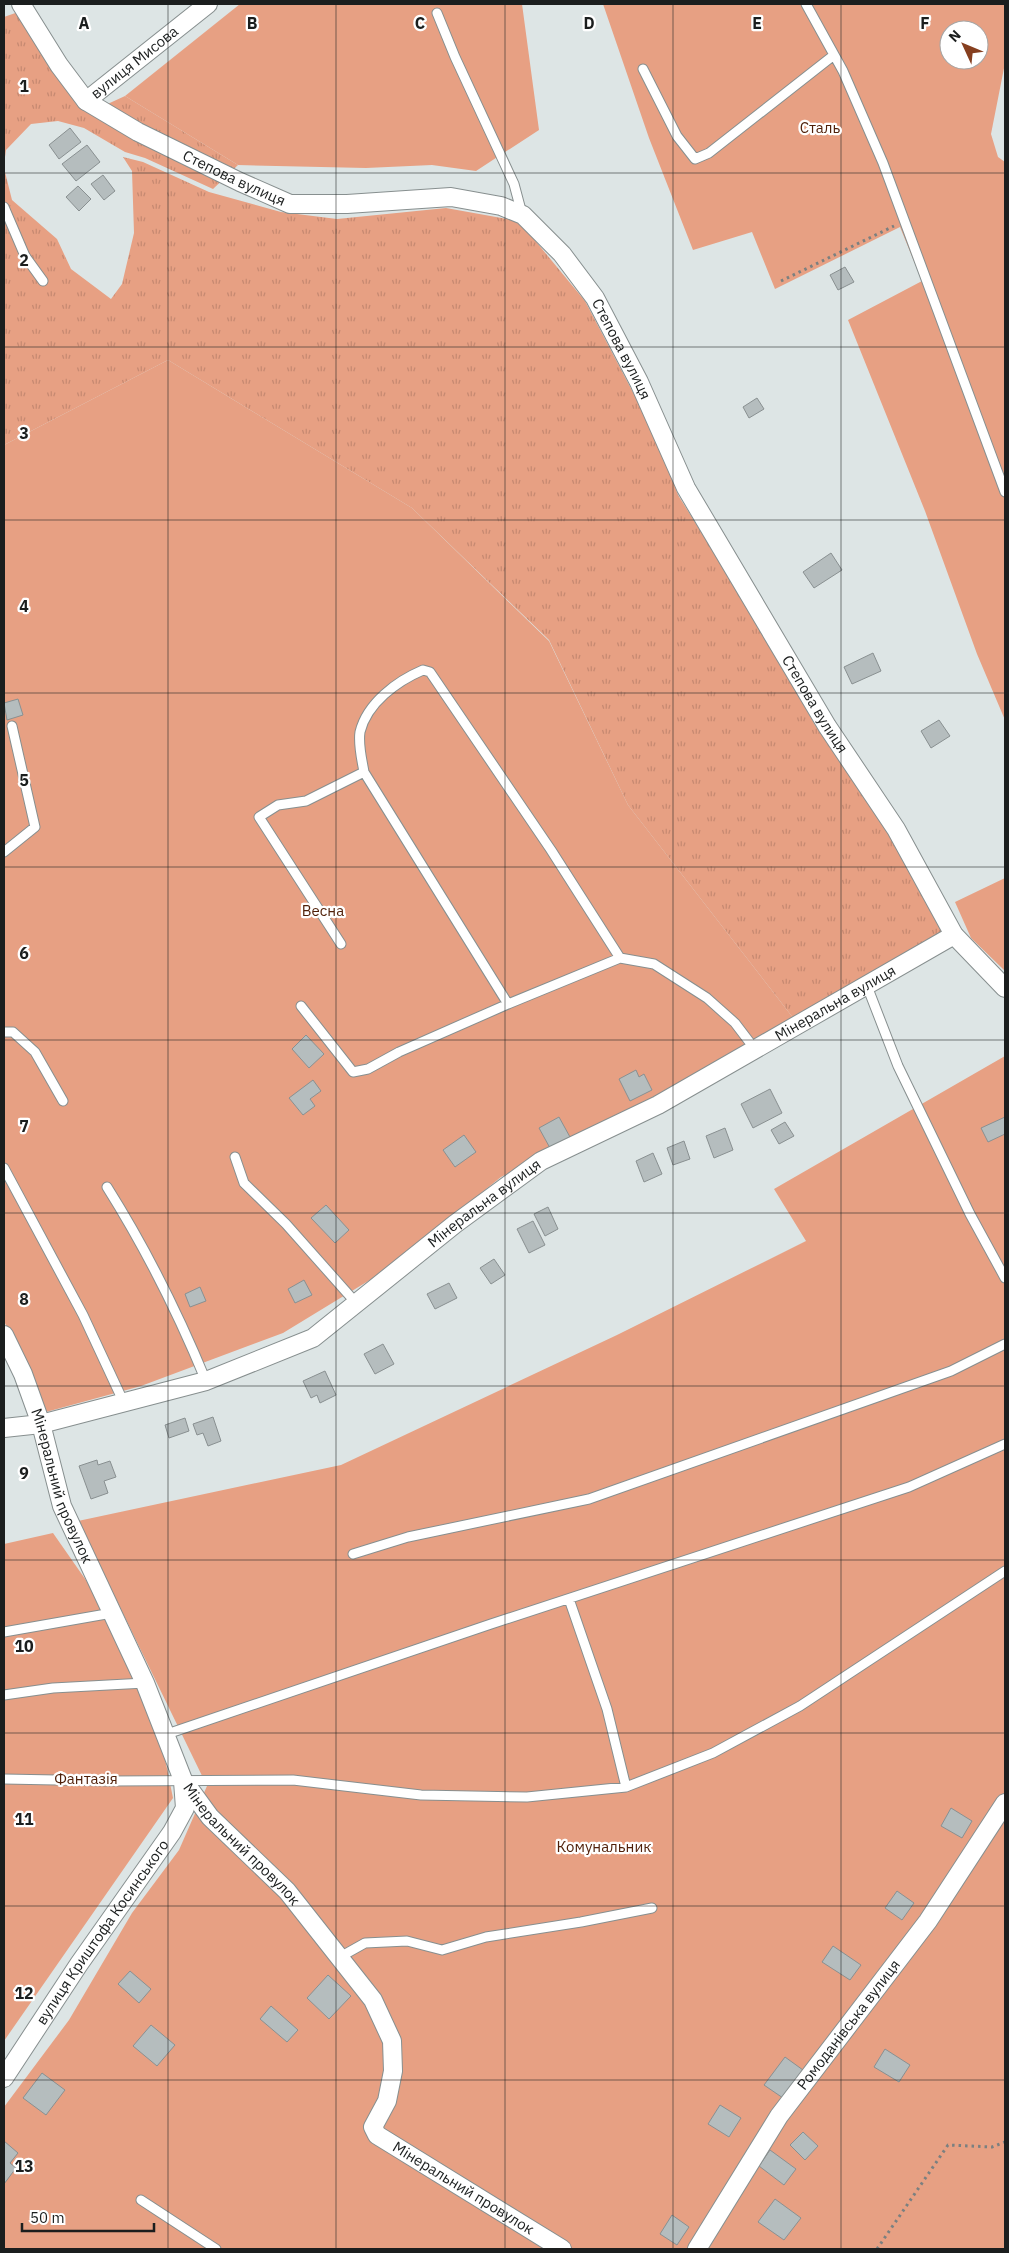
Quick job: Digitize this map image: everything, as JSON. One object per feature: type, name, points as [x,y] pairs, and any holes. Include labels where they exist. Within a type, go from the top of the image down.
[{"type":"street","name":"Степова вулиця","points":[[21,4],[59,65],[86,100],[138,132],[240,182],[290,204],[347,204],[452,197],[501,206],[523,215],[562,254],[595,298],[639,382],[686,488],[827,726],[896,829],[954,935],[1005,988]]},
{"type":"street","name":"вулиця Мисова","points":[[86,100],[208,4]]},
{"type":"street","name":"Мінеральна вулиця","points":[[4,1428],[41,1424],[124,1404],[206,1381],[313,1338],[357,1305],[455,1224],[541,1161],[658,1105],[754,1048],[867,986],[954,935]]},
{"type":"street","name":"Мінеральний провулок","points":[[4,1335],[24,1374],[41,1424],[62,1506],[145,1683],[167,1734],[183,1780],[210,1817],[287,1891],[373,2000],[392,2041],[393,2071],[387,2101],[373,2127],[377,2135],[562,2249]]},
{"type":"street","name":"вулиця Криштофа Косинського","points":[[4,2078],[79,1964],[172,1832],[185,1808],[183,1780]]},
{"type":"street","name":"Ромоданівська вулиця","points":[[697,2249],[779,2116],[928,1921],[1005,1803]]},
{"type":"lane","points":[[806,4],[834,55],[883,163],[1003,481],[1005,492]]},
{"type":"lane","points":[[437,13],[455,57],[514,184],[523,215]]},
{"type":"lane","points":[[643,69],[677,136],[695,159],[709,153],[834,55]]},
{"type":"lane","points":[[4,206],[26,256],[43,281]]},
{"type":"lane","points":[[508,1004],[364,772],[360,732],[373,708],[385,692],[413,674],[423,670],[430,672],[545,842],[620,958]]},
{"type":"lane","points":[[4,852],[35,827],[12,726]]},
{"type":"lane","points":[[341,944],[259,817],[278,805],[306,801],[364,772]]},
{"type":"lane","points":[[301,1006],[353,1072],[368,1069],[399,1052],[508,1004],[620,958],[654,964],[707,998],[735,1023],[754,1048]]},
{"type":"lane","points":[[867,986],[898,1066],[970,1214],[1005,1278]]},
{"type":"lane","points":[[4,1032],[14,1032],[35,1052],[63,1101]]},
{"type":"lane","points":[[235,1157],[244,1183],[292,1230],[357,1305]]},
{"type":"lane","points":[[4,1168],[82,1315],[124,1404]]},
{"type":"lane","points":[[107,1187],[137,1236],[180,1319],[206,1381]]},
{"type":"lane","points":[[353,1554],[408,1537],[589,1499],[951,1371],[1005,1344]]},
{"type":"lane","points":[[167,1734],[569,1598],[909,1487],[1005,1444]]},
{"type":"lane","points":[[4,1779],[109,1781],[293,1780],[421,1795],[518,1797],[626,1787],[713,1753],[800,1706],[1005,1571]]},
{"type":"lane","points":[[569,1598],[607,1708],[626,1787]]},
{"type":"lane","points":[[4,1632],[112,1614]]},
{"type":"lane","points":[[4,1695],[53,1688],[145,1683]]},
{"type":"lane","points":[[340,1957],[364,1943],[408,1942],[442,1950],[486,1937],[581,1922],[652,1908]]},
{"type":"lane","points":[[141,2200],[216,2249]]},
{"type":"path","points":[[781,282],[906,221]]},
{"type":"path","points":[[877,2249],[948,2145],[992,2148],[1005,2142]]},
{"type":"green space","points":[[240,4],[522,4],[539,130],[476,171],[432,165],[366,168],[238,165],[125,96]]},
{"type":"green space","name":"Сталь","points":[[603,4],[1004,4],[1005,63],[991,134],[998,157],[1005,162],[1005,720],[977,654],[925,511],[848,320],[922,281],[900,227],[775,289],[752,232],[693,250],[649,138]]},
{"type":"green space","points":[[21,11],[56,68],[88,113],[125,96],[238,165],[213,189],[145,158],[125,152],[84,128],[58,121],[31,124],[6,150],[4,164],[4,17]]},
{"type":"green space","points":[[123,157],[143,162],[209,192],[281,212],[337,219],[446,208],[519,221],[585,301],[657,438],[678,495],[761,628],[815,725],[885,827],[945,932],[794,1019],[628,805],[549,640],[412,508],[168,360],[4,445],[4,168],[12,200],[57,239],[71,269],[111,299],[122,284],[134,233],[132,171]]},
{"type":"green space","name":"Весна","points":[[168,360],[412,508],[549,641],[628,805],[794,1019],[679,1088],[501,1177],[383,1272],[283,1333],[141,1386],[46,1412],[4,1321],[4,445]]},
{"type":"green space","points":[[1005,878],[1005,971],[971,938],[955,902]]},
{"type":"green space","name":"Комунальник","points":[[1005,1056],[1005,2249],[4,2249],[4,2107],[69,2020],[132,1913],[179,1850],[207,1786],[78,1521],[341,1465],[617,1335],[806,1241],[774,1189]]},
{"type":"green space","name":"Фантазія","points":[[53,1533],[97,1596],[162,1744],[173,1798],[4,2041],[4,1544]]},
{"type":"building","points":[[70,128],[81,142],[59,159],[49,145]]},
{"type":"building","points":[[87,145],[100,162],[76,181],[62,164]]},
{"type":"building","points":[[103,175],[115,191],[104,200],[91,184]]},
{"type":"building","points":[[78,186],[91,199],[79,211],[66,197]]},
{"type":"building","points":[[845,267],[854,282],[838,290],[830,275]]},
{"type":"building","points":[[757,398],[764,409],[749,418],[743,407]]},
{"type":"building","points":[[831,553],[842,570],[814,588],[803,572]]},
{"type":"building","points":[[873,653],[881,671],[852,684],[844,667]]},
{"type":"building","points":[[18,699],[23,715],[7,720],[4,703]]},
{"type":"building","points":[[939,720],[950,736],[931,748],[921,731]]},
{"type":"building","points":[[306,1035],[324,1054],[309,1068],[292,1049]]},
{"type":"building","points":[[636,1070],[639,1077],[644,1074],[652,1090],[630,1101],[619,1079]]},
{"type":"building","points":[[313,1080],[321,1091],[310,1099],[315,1106],[303,1115],[289,1098]]},
{"type":"building","points":[[770,1089],[782,1113],[753,1128],[741,1104]]},
{"type":"building","points":[[559,1117],[570,1137],[550,1148],[539,1128]]},
{"type":"building","points":[[1005,1117],[1005,1134],[988,1142],[981,1128]]},
{"type":"building","points":[[785,1122],[794,1136],[779,1144],[771,1130]]},
{"type":"building","points":[[725,1128],[733,1150],[714,1158],[706,1136]]},
{"type":"building","points":[[464,1135],[476,1152],[455,1167],[443,1150]]},
{"type":"building","points":[[684,1141],[690,1159],[673,1165],[667,1148]]},
{"type":"building","points":[[653,1153],[662,1174],[644,1182],[636,1161]]},
{"type":"building","points":[[326,1205],[349,1230],[335,1243],[311,1218]]},
{"type":"building","points":[[548,1207],[558,1229],[545,1236],[534,1214]]},
{"type":"building","points":[[533,1221],[545,1245],[529,1253],[517,1229]]},
{"type":"building","points":[[494,1259],[505,1275],[491,1284],[480,1268]]},
{"type":"building","points":[[304,1280],[312,1295],[295,1303],[288,1289]]},
{"type":"building","points":[[449,1283],[457,1298],[435,1309],[427,1294]]},
{"type":"building","points":[[200,1287],[206,1301],[190,1307],[185,1294]]},
{"type":"building","points":[[383,1344],[394,1364],[375,1374],[364,1354]]},
{"type":"building","points":[[325,1371],[336,1395],[320,1403],[317,1395],[311,1398],[303,1381]]},
{"type":"building","points":[[213,1417],[221,1441],[208,1446],[203,1433],[197,1435],[193,1424]]},
{"type":"building","points":[[185,1418],[189,1431],[169,1438],[165,1425]]},
{"type":"building","points":[[97,1460],[98,1465],[110,1461],[116,1477],[104,1481],[108,1493],[91,1499],[79,1466]]},
{"type":"building","points":[[951,1808],[972,1821],[962,1838],[941,1826]]},
{"type":"building","points":[[897,1891],[914,1903],[902,1920],[885,1908]]},
{"type":"building","points":[[833,1946],[861,1965],[850,1980],[822,1962]]},
{"type":"building","points":[[130,1971],[151,1989],[139,2003],[118,1984]]},
{"type":"building","points":[[328,1975],[351,1996],[329,2019],[307,1998]]},
{"type":"building","points":[[271,2006],[298,2030],[287,2042],[260,2019]]},
{"type":"building","points":[[151,2025],[175,2045],[157,2066],[133,2046]]},
{"type":"building","points":[[885,2049],[910,2065],[899,2082],[874,2067]]},
{"type":"building","points":[[785,2057],[803,2070],[783,2098],[764,2085]]},
{"type":"building","points":[[42,2073],[65,2090],[46,2115],[23,2098]]},
{"type":"building","points":[[720,2105],[741,2118],[729,2137],[708,2124]]},
{"type":"building","points":[[803,2132],[818,2146],[805,2160],[790,2145]]},
{"type":"building","points":[[4,2141],[18,2153],[10,2163],[16,2168],[4,2184]]},
{"type":"building","points":[[770,2150],[796,2169],[784,2185],[759,2166]]},
{"type":"building","points":[[775,2199],[801,2218],[784,2240],[758,2222]]},
{"type":"building","points":[[672,2215],[689,2227],[677,2245],[660,2234]]}]
